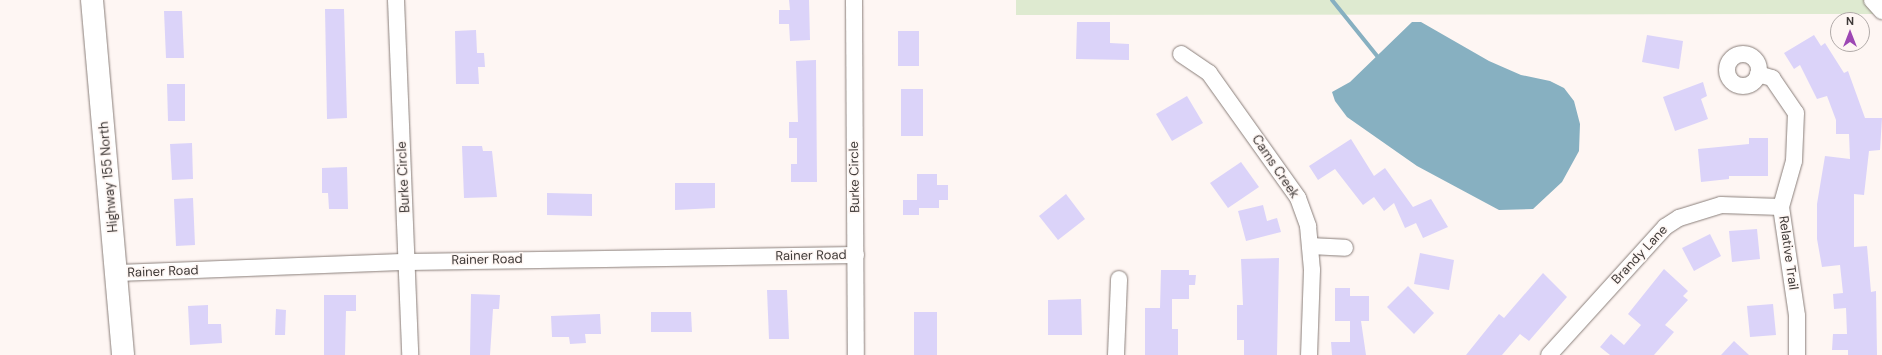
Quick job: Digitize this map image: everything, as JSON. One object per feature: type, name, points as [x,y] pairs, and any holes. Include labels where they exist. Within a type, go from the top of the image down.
[{"type":"main road","name":"Highway 155 North","points":[[92,0],[118,274],[123,355]]},
{"type":"street","name":"Burke Circle","points":[[396,0],[408,262],[410,355]]},
{"type":"street","name":"Burke Circle","points":[[854,0],[856,355]]},
{"type":"street","points":[[1872,0],[1882,11]]},
{"type":"street","name":"Cams Creek","points":[[1181,54],[1209,72],[1298,198],[1308,226],[1310,246],[1309,355]]},
{"type":"street","name":"Relative Trail","points":[[1758,74],[1772,78],[1796,113],[1794,160],[1781,207],[1797,316],[1797,355]]},
{"type":"street","name":"Brandy Lane","points":[[1549,355],[1665,227],[1679,218],[1721,205],[1781,207]]},
{"type":"street","points":[[1310,246],[1345,248]]},
{"type":"street","name":"Rainer Road","points":[[118,274],[408,262],[856,255]]},
{"type":"street","points":[[1116,355],[1119,279]]},
{"type":"green space","points":[[1016,0],[1882,0],[1882,14],[1870,14],[1870,12],[1830,12],[1830,14],[1016,15]]},
{"type":"water","points":[[1412,22],[1421,22],[1489,61],[1521,75],[1550,81],[1564,88],[1574,101],[1580,124],[1579,151],[1562,182],[1533,209],[1499,210],[1417,166],[1347,117],[1335,101],[1332,92],[1350,82]]},
{"type":"building","points":[[789,0],[809,0],[810,40],[790,41],[789,24],[779,24],[779,10],[790,10]]},
{"type":"building","points":[[325,9],[344,9],[347,118],[327,119]]},
{"type":"building","points":[[164,11],[182,11],[184,58],[166,58]]},
{"type":"building","points":[[1077,22],[1110,22],[1110,43],[1129,44],[1129,60],[1076,59]]},
{"type":"building","points":[[476,30],[477,53],[484,53],[485,67],[478,67],[479,84],[456,84],[455,31]]},
{"type":"building","points":[[898,31],[919,31],[919,66],[898,66]]},
{"type":"building","points":[[1647,35],[1683,41],[1679,69],[1642,62]]},
{"type":"building","points":[[1814,35],[1821,46],[1825,43],[1844,73],[1848,71],[1865,118],[1882,118],[1880,150],[1869,151],[1864,195],[1854,194],[1854,247],[1867,246],[1871,292],[1876,291],[1877,355],[1848,355],[1848,350],[1832,350],[1833,334],[1847,334],[1846,308],[1834,309],[1833,294],[1843,293],[1840,265],[1822,267],[1817,239],[1817,204],[1825,156],[1850,159],[1849,134],[1836,134],[1836,120],[1827,96],[1817,99],[1800,65],[1794,69],[1784,53]]},
{"type":"building","points":[[816,60],[817,182],[791,182],[791,164],[797,164],[797,138],[789,138],[789,122],[798,122],[796,61]]},
{"type":"building","points":[[1703,82],[1707,96],[1701,99],[1708,119],[1675,131],[1663,97]]},
{"type":"building","points":[[167,84],[185,84],[185,121],[168,121]]},
{"type":"building","points":[[901,89],[923,89],[923,136],[901,136]]},
{"type":"building","points":[[1187,96],[1203,123],[1172,141],[1156,114]]},
{"type":"building","points":[[1749,138],[1768,138],[1768,176],[1729,176],[1729,179],[1701,182],[1698,149],[1749,144]]},
{"type":"building","points":[[1351,139],[1374,176],[1385,168],[1413,207],[1431,199],[1448,227],[1423,238],[1416,223],[1405,228],[1394,203],[1384,211],[1374,197],[1363,205],[1335,169],[1318,180],[1309,166]]},
{"type":"building","points":[[192,143],[193,179],[172,180],[170,144]]},
{"type":"building","points":[[462,146],[482,146],[483,151],[492,151],[497,197],[464,198]]},
{"type":"building","points":[[1241,162],[1259,187],[1228,208],[1210,183]]},
{"type":"building","points":[[347,167],[348,209],[329,209],[328,193],[322,193],[322,168]]},
{"type":"building","points":[[917,174],[937,174],[937,185],[948,185],[948,200],[939,200],[939,208],[919,208],[919,215],[903,215],[903,200],[917,200]]},
{"type":"building","points":[[675,183],[715,183],[715,208],[675,210]]},
{"type":"building","points":[[547,193],[592,194],[592,216],[547,215]]},
{"type":"building","points":[[1066,194],[1085,219],[1058,240],[1039,216]]},
{"type":"building","points":[[193,198],[195,245],[176,246],[174,199]]},
{"type":"building","points":[[1263,205],[1267,221],[1277,218],[1281,232],[1246,241],[1238,211]]},
{"type":"building","points":[[1757,229],[1760,259],[1732,262],[1729,231]]},
{"type":"building","points":[[1710,234],[1721,256],[1694,271],[1682,248]]},
{"type":"building","points":[[1420,253],[1454,260],[1449,290],[1414,284]]},
{"type":"building","points":[[1279,258],[1277,355],[1244,355],[1244,340],[1237,340],[1237,305],[1243,305],[1241,259]]},
{"type":"building","points":[[1664,269],[1688,291],[1683,296],[1688,300],[1665,325],[1674,332],[1654,355],[1610,355],[1600,347],[1611,334],[1624,345],[1641,325],[1628,314]]},
{"type":"building","points":[[1161,270],[1189,270],[1189,275],[1196,275],[1195,285],[1189,285],[1189,299],[1172,299],[1172,329],[1178,329],[1178,355],[1145,355],[1145,308],[1160,308]]},
{"type":"building","points":[[1543,273],[1567,297],[1529,341],[1520,334],[1502,355],[1466,355],[1499,314],[1504,318]]},
{"type":"building","points":[[1408,286],[1434,313],[1414,334],[1387,307]]},
{"type":"building","points":[[1335,288],[1350,288],[1350,296],[1369,296],[1369,321],[1361,321],[1366,355],[1332,355],[1331,342],[1350,342],[1350,321],[1335,321]]},
{"type":"building","points":[[767,290],[787,290],[789,339],[769,339]]},
{"type":"building","points":[[471,294],[500,295],[499,309],[493,309],[490,355],[470,355]]},
{"type":"building","points":[[324,295],[356,295],[356,311],[346,311],[345,355],[324,355]]},
{"type":"building","points":[[1081,299],[1082,335],[1048,335],[1048,300]]},
{"type":"building","points":[[1773,304],[1776,335],[1750,337],[1747,306]]},
{"type":"building","points":[[208,305],[208,324],[221,324],[222,343],[190,345],[188,306]]},
{"type":"building","points":[[276,309],[286,310],[285,335],[275,335]]},
{"type":"building","points":[[651,312],[691,312],[692,332],[651,332]]},
{"type":"building","points":[[914,312],[937,312],[937,355],[914,355]]},
{"type":"building","points":[[600,314],[601,334],[585,334],[586,343],[570,344],[569,337],[552,337],[551,316]]},
{"type":"building","points":[[1734,341],[1749,355],[1721,355]]},
{"type":"waterway","points":[[1332,0],[1377,56]]}]
